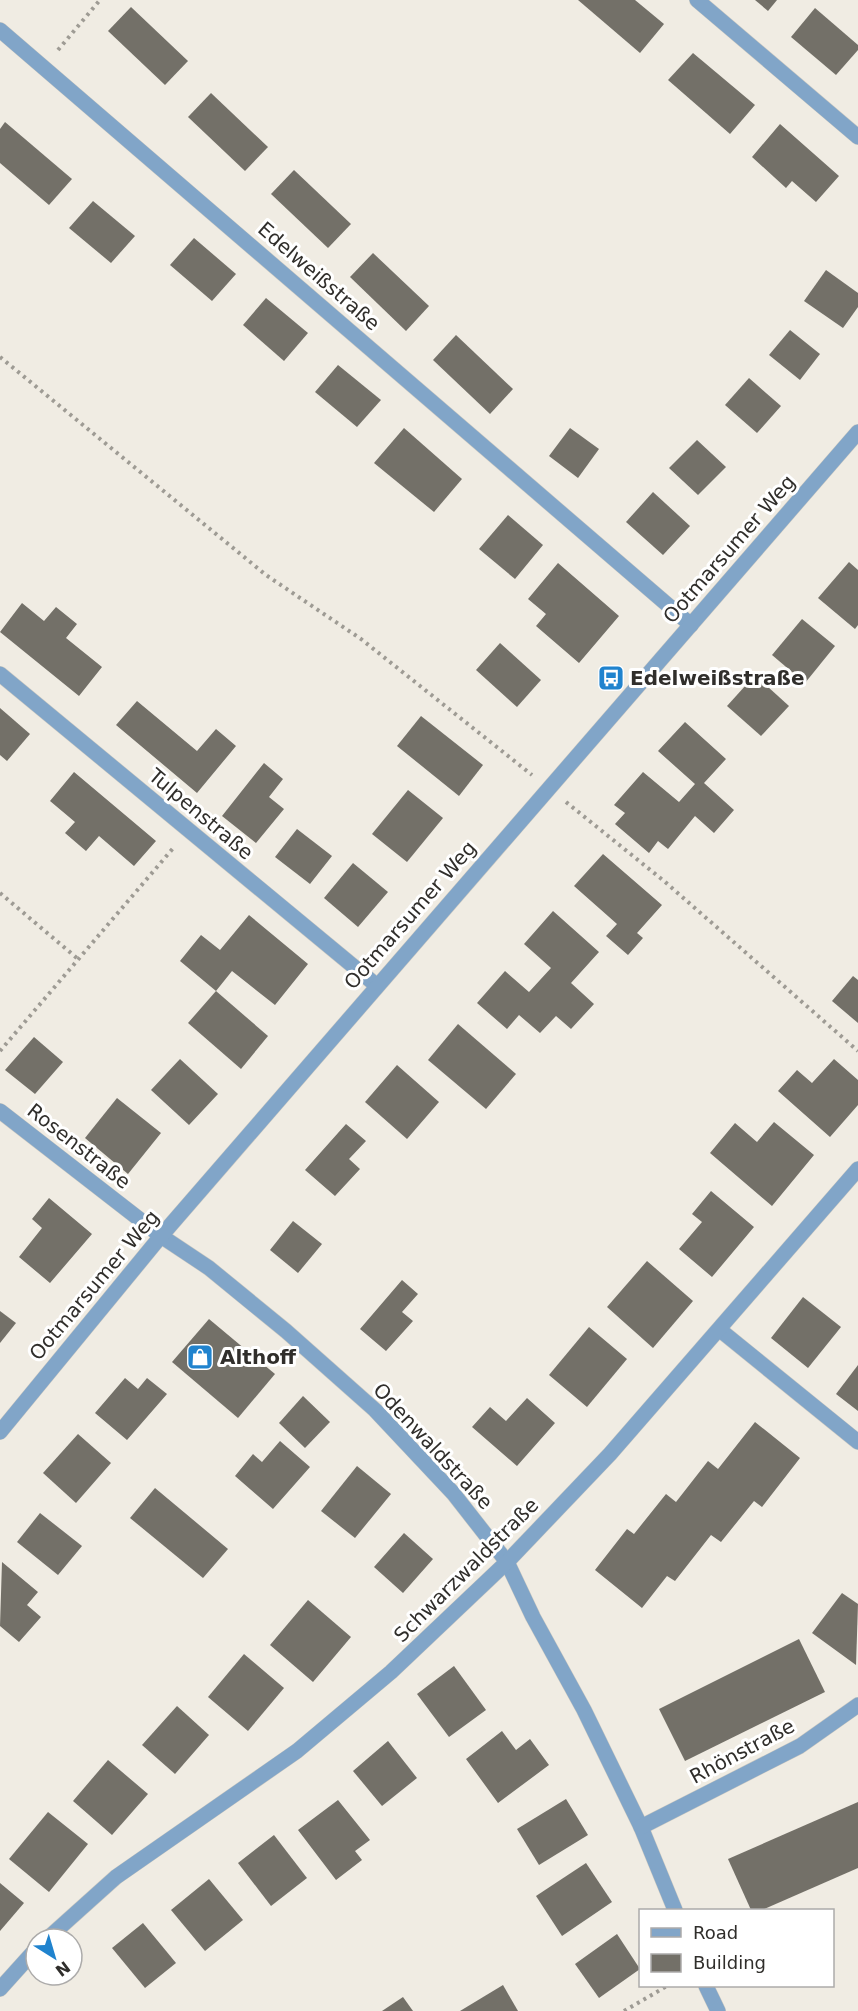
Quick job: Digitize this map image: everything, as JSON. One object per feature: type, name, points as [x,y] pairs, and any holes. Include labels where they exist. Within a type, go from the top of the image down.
[{"type":"street","points":[[697,0],[858,136]]},
{"type":"street","name":"Edelweißstraße","points":[[0,30],[692,625]]},
{"type":"street","name":"Ootmarsumer Weg","points":[[0,1431],[160,1236],[858,432]]},
{"type":"street","name":"Tulpenstraße","points":[[0,674],[376,985]]},
{"type":"street","name":"Rosenstraße","points":[[0,1111],[160,1236]]},
{"type":"street","name":"Schwarzwaldstraße","points":[[60,1927],[116,1876],[297,1751],[391,1672],[507,1562],[610,1454],[858,1170]]},
{"type":"street","name":"Odenwaldstraße","points":[[160,1236],[209,1268],[286,1331],[375,1410],[453,1493],[507,1562],[533,1617],[584,1710],[641,1827],[674,1909]]},
{"type":"street","points":[[720,1330],[858,1442]]},
{"type":"street","name":"Rhönstraße","points":[[641,1827],[800,1746],[858,1705]]},
{"type":"street","points":[[0,1989],[24,1962]]},
{"type":"street","points":[[706,1987],[718,2011]]},
{"type":"path","points":[[43,67],[100,0]]},
{"type":"path","points":[[0,357],[266,575],[361,639],[664,881],[858,1051]]},
{"type":"path","points":[[0,1051],[188,831]]},
{"type":"path","points":[[0,893],[78,958]]},
{"type":"path","points":[[624,2011],[665,1987]]},
{"type":"building","points":[[578,0],[635,0],[664,24],[640,53]]},
{"type":"building","points":[[755,0],[777,0],[768,11]]},
{"type":"building","points":[[131,7],[188,61],[165,85],[108,31]]},
{"type":"building","points":[[815,8],[858,45],[858,50],[836,75],[791,37]]},
{"type":"building","points":[[693,53],[755,105],[730,134],[668,80]]},
{"type":"building","points":[[211,93],[268,147],[245,171],[188,117]]},
{"type":"building","points":[[5,122],[72,179],[49,205],[0,163],[0,129]]},
{"type":"building","points":[[780,124],[839,176],[816,202],[792,181],[786,188],[752,157]]},
{"type":"building","points":[[294,170],[351,224],[328,248],[271,194]]},
{"type":"building","points":[[93,201],[135,236],[111,263],[69,228]]},
{"type":"building","points":[[194,238],[236,274],[212,301],[170,265]]},
{"type":"building","points":[[373,253],[429,306],[406,331],[350,277]]},
{"type":"building","points":[[826,270],[858,293],[858,307],[843,328],[804,301]]},
{"type":"building","points":[[266,298],[308,333],[284,361],[243,325]]},
{"type":"building","points":[[790,330],[820,354],[800,380],[769,355]]},
{"type":"building","points":[[456,335],[513,389],[490,414],[433,360]]},
{"type":"building","points":[[338,365],[381,400],[357,427],[315,392]]},
{"type":"building","points":[[749,378],[781,406],[757,433],[725,405]]},
{"type":"building","points":[[404,428],[462,479],[434,512],[374,463]]},
{"type":"building","points":[[570,428],[599,449],[578,478],[549,456]]},
{"type":"building","points":[[697,440],[726,467],[698,495],[669,468]]},
{"type":"building","points":[[653,492],[690,526],[663,555],[626,522]]},
{"type":"building","points":[[508,515],[543,545],[515,579],[479,549]]},
{"type":"building","points":[[849,562],[858,570],[858,625],[855,629],[818,598]]},
{"type":"building","points":[[558,563],[619,616],[579,663],[536,626],[546,614],[528,599]]},
{"type":"building","points":[[22,603],[44,621],[56,607],[77,624],[66,638],[102,667],[79,696],[0,632]]},
{"type":"building","points":[[802,619],[835,646],[805,683],[772,655]]},
{"type":"building","points":[[500,643],[541,680],[517,707],[476,670]]},
{"type":"building","points":[[755,675],[789,706],[761,736],[727,706]]},
{"type":"building","points":[[137,701],[197,751],[216,729],[236,746],[197,793],[116,725]]},
{"type":"building","points":[[0,708],[30,734],[7,761],[0,755]]},
{"type":"building","points":[[421,716],[483,765],[459,796],[397,746]]},
{"type":"building","points":[[685,722],[726,759],[704,783],[734,810],[714,833],[695,816],[668,849],[658,841],[649,853],[615,824],[625,813],[614,805],[643,772],[679,802],[695,784],[658,751]]},
{"type":"building","points":[[264,763],[283,779],[269,797],[284,809],[256,843],[222,816]]},
{"type":"building","points":[[74,772],[156,841],[134,866],[99,836],[86,851],[65,833],[75,822],[50,801]]},
{"type":"building","points":[[408,790],[443,818],[407,862],[372,834]]},
{"type":"building","points":[[297,829],[332,856],[310,884],[275,857]]},
{"type":"building","points":[[603,854],[662,905],[637,933],[643,938],[628,955],[606,936],[617,924],[574,886]]},
{"type":"building","points":[[353,863],[388,892],[358,927],[324,898]]},
{"type":"building","points":[[553,911],[599,952],[571,983],[594,1004],[571,1029],[556,1016],[540,1033],[519,1015],[507,1029],[477,1003],[505,971],[529,992],[551,968],[524,944]]},
{"type":"building","points":[[249,915],[308,964],[275,1005],[232,971],[216,991],[180,961],[201,935],[220,950]]},
{"type":"building","points":[[853,976],[858,980],[858,1023],[832,1001]]},
{"type":"building","points":[[216,991],[268,1036],[241,1069],[188,1023]]},
{"type":"building","points":[[458,1024],[516,1074],[486,1109],[428,1060]]},
{"type":"building","points":[[34,1037],[63,1062],[35,1094],[5,1070]]},
{"type":"building","points":[[180,1059],[218,1094],[189,1125],[151,1090]]},
{"type":"building","points":[[834,1059],[858,1080],[858,1105],[830,1137],[778,1091],[797,1070],[812,1083]]},
{"type":"building","points":[[397,1065],[439,1102],[407,1139],[365,1102]]},
{"type":"building","points":[[117,1098],[161,1133],[128,1174],[85,1138]]},
{"type":"building","points":[[774,1122],[814,1155],[772,1206],[710,1153],[735,1123],[757,1142]]},
{"type":"building","points":[[346,1124],[366,1141],[349,1159],[360,1169],[335,1196],[305,1170]]},
{"type":"building","points":[[711,1191],[754,1227],[712,1277],[679,1249],[702,1222],[692,1214]]},
{"type":"building","points":[[49,1198],[92,1234],[50,1283],[19,1257],[42,1228],[32,1219]]},
{"type":"building","points":[[293,1221],[322,1244],[298,1273],[270,1250]]},
{"type":"building","points":[[647,1261],[693,1301],[653,1348],[607,1307]]},
{"type":"building","points":[[402,1280],[418,1294],[402,1312],[413,1321],[386,1351],[360,1329]]},
{"type":"building","points":[[803,1297],[841,1327],[808,1368],[771,1338]]},
{"type":"building","points":[[0,1311],[16,1323],[0,1343]]},
{"type":"building","points":[[209,1319],[275,1374],[238,1418],[172,1362]]},
{"type":"building","points":[[589,1327],[627,1359],[587,1407],[549,1375]]},
{"type":"building","points":[[858,1365],[858,1411],[836,1394]]},
{"type":"building","points":[[125,1378],[138,1389],[147,1378],[167,1394],[127,1440],[95,1413]]},
{"type":"building","points":[[303,1396],[330,1422],[305,1448],[279,1423]]},
{"type":"building","points":[[527,1398],[555,1423],[517,1466],[472,1427],[490,1407],[506,1421]]},
{"type":"building","points":[[755,1422],[800,1458],[762,1507],[754,1501],[721,1542],[711,1535],[675,1581],[667,1576],[642,1608],[595,1570],[627,1529],[634,1534],[666,1494],[676,1502],[708,1461],[718,1469]]},
{"type":"building","points":[[78,1434],[111,1463],[76,1503],[43,1473]]},
{"type":"building","points":[[280,1441],[310,1467],[273,1509],[235,1476],[253,1454],[262,1462]]},
{"type":"building","points":[[357,1466],[391,1494],[355,1538],[321,1511]]},
{"type":"building","points":[[155,1488],[228,1549],[203,1578],[130,1518]]},
{"type":"building","points":[[40,1513],[82,1546],[58,1575],[17,1542]]},
{"type":"building","points":[[404,1533],[433,1559],[403,1593],[374,1567]]},
{"type":"building","points":[[2,1562],[38,1592],[27,1605],[41,1617],[19,1642],[0,1626]]},
{"type":"building","points":[[842,1593],[858,1604],[856,1665],[812,1633]]},
{"type":"building","points":[[308,1600],[351,1637],[313,1682],[270,1645]]},
{"type":"building","points":[[799,1639],[825,1692],[685,1761],[659,1709]]},
{"type":"building","points":[[244,1654],[284,1688],[248,1731],[208,1697]]},
{"type":"building","points":[[454,1666],[486,1710],[449,1737],[417,1694]]},
{"type":"building","points":[[177,1706],[209,1735],[175,1774],[142,1745]]},
{"type":"building","points":[[502,1731],[516,1750],[530,1739],[549,1765],[498,1803],[466,1759]]},
{"type":"building","points":[[388,1741],[417,1778],[382,1806],[353,1771]]},
{"type":"building","points":[[108,1760],[148,1794],[112,1835],[73,1801]]},
{"type":"building","points":[[566,1799],[588,1835],[539,1865],[517,1829]]},
{"type":"building","points":[[338,1800],[370,1840],[355,1851],[362,1860],[336,1880],[298,1830]]},
{"type":"building","points":[[858,1802],[858,1868],[764,1909],[751,1909],[728,1859]]},
{"type":"building","points":[[48,1812],[88,1844],[49,1892],[9,1859]]},
{"type":"building","points":[[274,1835],[307,1878],[271,1906],[238,1863]]},
{"type":"building","points":[[586,1863],[612,1902],[562,1936],[536,1896]]},
{"type":"building","points":[[209,1879],[243,1920],[205,1951],[171,1910]]},
{"type":"building","points":[[0,1883],[24,1903],[0,1931]]},
{"type":"building","points":[[143,1923],[176,1963],[145,1988],[112,1948]]},
{"type":"building","points":[[617,1934],[639,1970],[599,1998],[575,1964]]},
{"type":"building","points":[[503,1985],[518,2011],[460,2011]]},
{"type":"building","points":[[403,1997],[413,2011],[382,2011]]},
{"type":"place","name":"Edelweißstraße","points":[[611,678]]},
{"type":"place","name":"Althoff","points":[[200,1357]]}]
